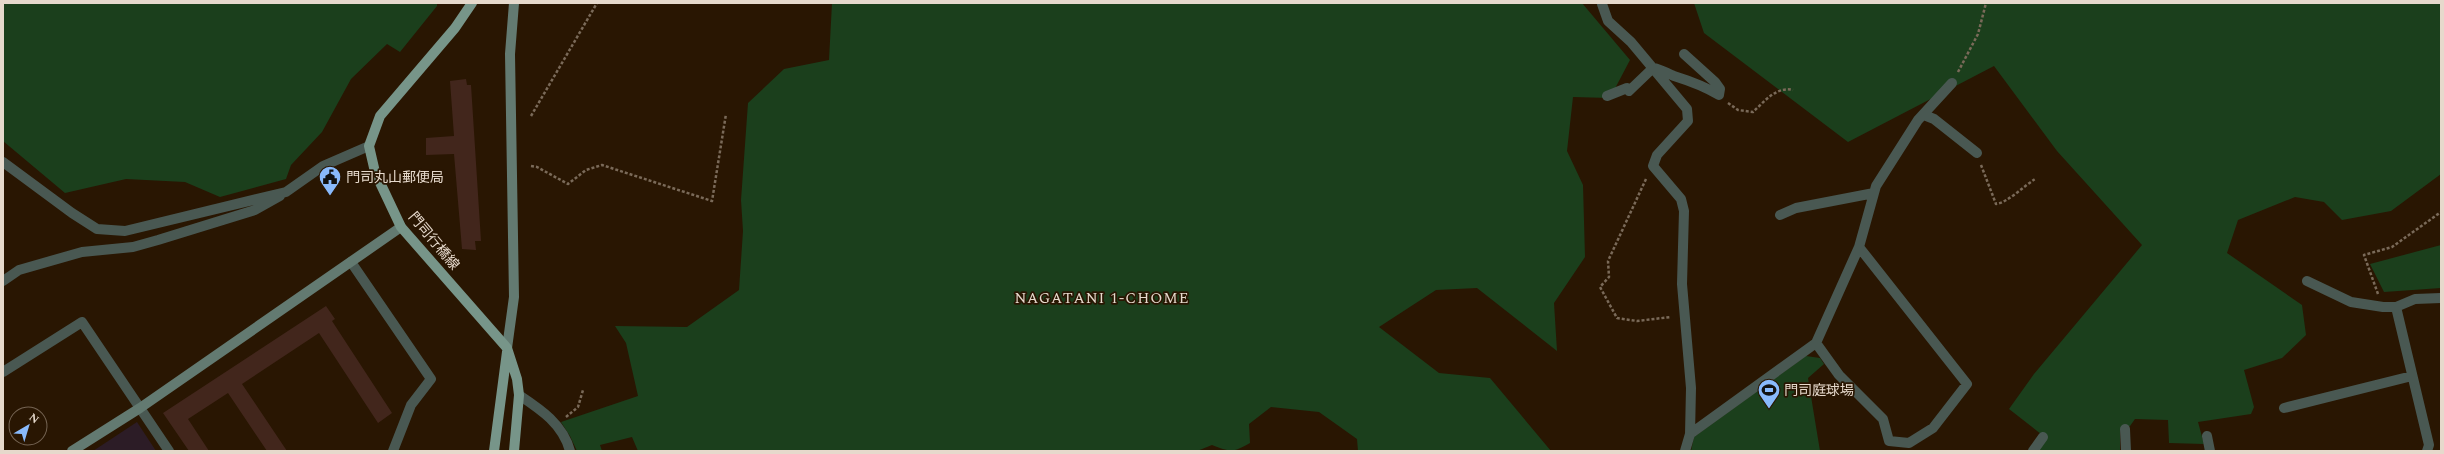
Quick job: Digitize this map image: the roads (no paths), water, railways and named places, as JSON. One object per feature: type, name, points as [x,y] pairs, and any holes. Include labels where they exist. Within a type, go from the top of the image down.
[{"type":"main road","points":[[369,146],[380,116],[455,28],[472,3]]},
{"type":"main road","name":"門司行橋線","points":[[369,146],[375,172],[401,227],[508,348],[517,379],[518,395],[518,420],[514,451]]},
{"type":"main road","points":[[494,451],[508,348]]},
{"type":"main road","points":[[518,420],[521,451]]},
{"type":"street","points":[[508,348],[514,297],[510,54],[514,3]]},
{"type":"street","points":[[1602,4],[1608,21],[1653,68],[1682,101],[1686,108],[1688,121],[1657,155],[1653,166],[1681,199],[1684,211],[1681,261],[1690,382],[1690,434],[1685,451]]},
{"type":"street","points":[[1653,68],[1664,70],[1673,76],[1707,88],[1718,95],[1720,89],[1715,82],[1684,54]]},
{"type":"street","points":[[1607,96],[1627,88],[1629,90],[1653,68]]},
{"type":"street","points":[[1690,434],[1816,344],[1859,247],[1876,186],[1905,140],[1924,115],[1952,83]]},
{"type":"street","points":[[1924,115],[1934,119],[1977,154]]},
{"type":"street","points":[[3,281],[20,270],[82,252],[133,247],[255,210],[286,192],[323,166],[369,146]]},
{"type":"street","points":[[3,162],[72,213],[97,229],[125,231],[286,192]]},
{"type":"street","points":[[1780,215],[1796,208],[1874,193]]},
{"type":"street","points":[[72,451],[140,408],[401,227]]},
{"type":"street","points":[[1816,344],[1839,375],[1883,419],[1889,441],[1909,443],[1933,428],[1967,384],[1859,247]]},
{"type":"street","points":[[351,262],[431,379],[411,405],[393,451]]},
{"type":"street","points":[[2307,281],[2351,302],[2383,307],[2396,307],[2415,298],[2441,298]]},
{"type":"street","points":[[2396,307],[2429,445],[2427,451]]},
{"type":"street","points":[[3,372],[82,322],[169,451]]},
{"type":"street","points":[[2284,408],[2412,376]]},
{"type":"street","points":[[518,395],[543,411],[555,423],[568,444],[570,451]]},
{"type":"street","points":[[2125,429],[2126,451]]},
{"type":"street","points":[[2033,451],[2043,436]]},
{"type":"street","points":[[2206,436],[2210,451]]},
{"type":"place","name":"門司丸山郵便局","points":[[330,196]]},
{"type":"place","name":"門司庭球場","points":[[1769,410]]},
{"type":"district","name":"NAGATANI 1-CHOME","points":[[1102,298]]}]
